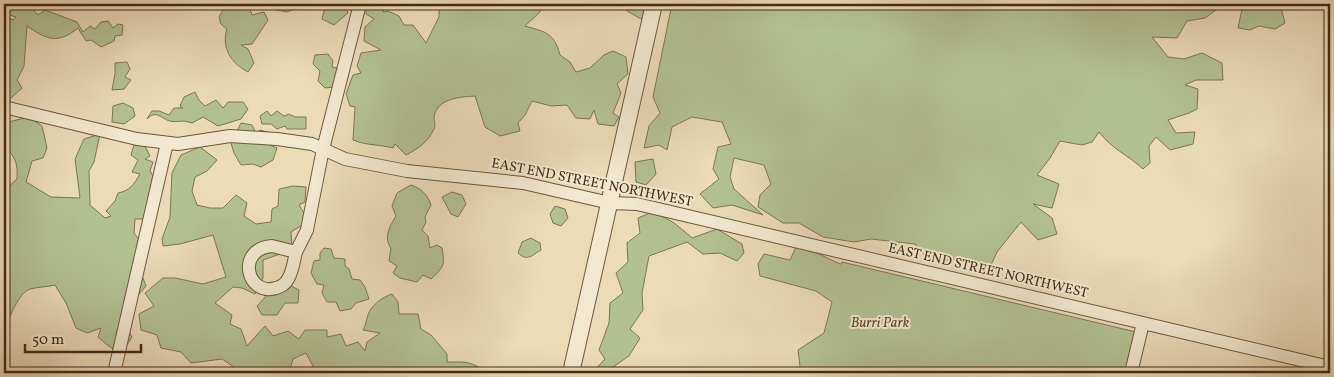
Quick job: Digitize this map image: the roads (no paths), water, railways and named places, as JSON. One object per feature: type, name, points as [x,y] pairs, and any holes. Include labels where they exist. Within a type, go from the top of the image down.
[{"type":"street","points":[[296,252],[306,230],[323,150],[360,4]]},
{"type":"street","points":[[571,373],[654,4]]},
{"type":"street","name":"EAST END STREET NORTHWEST","points":[[4,107],[138,139],[178,144],[230,136],[277,139],[312,144],[345,159],[407,172],[523,183],[610,203],[637,204],[1330,367]]},
{"type":"street","points":[[114,373],[167,143]]},
{"type":"street","points":[[1131,373],[1143,323]]},
{"type":"park label","name":"Burri Park","points":[[880,323]]}]
